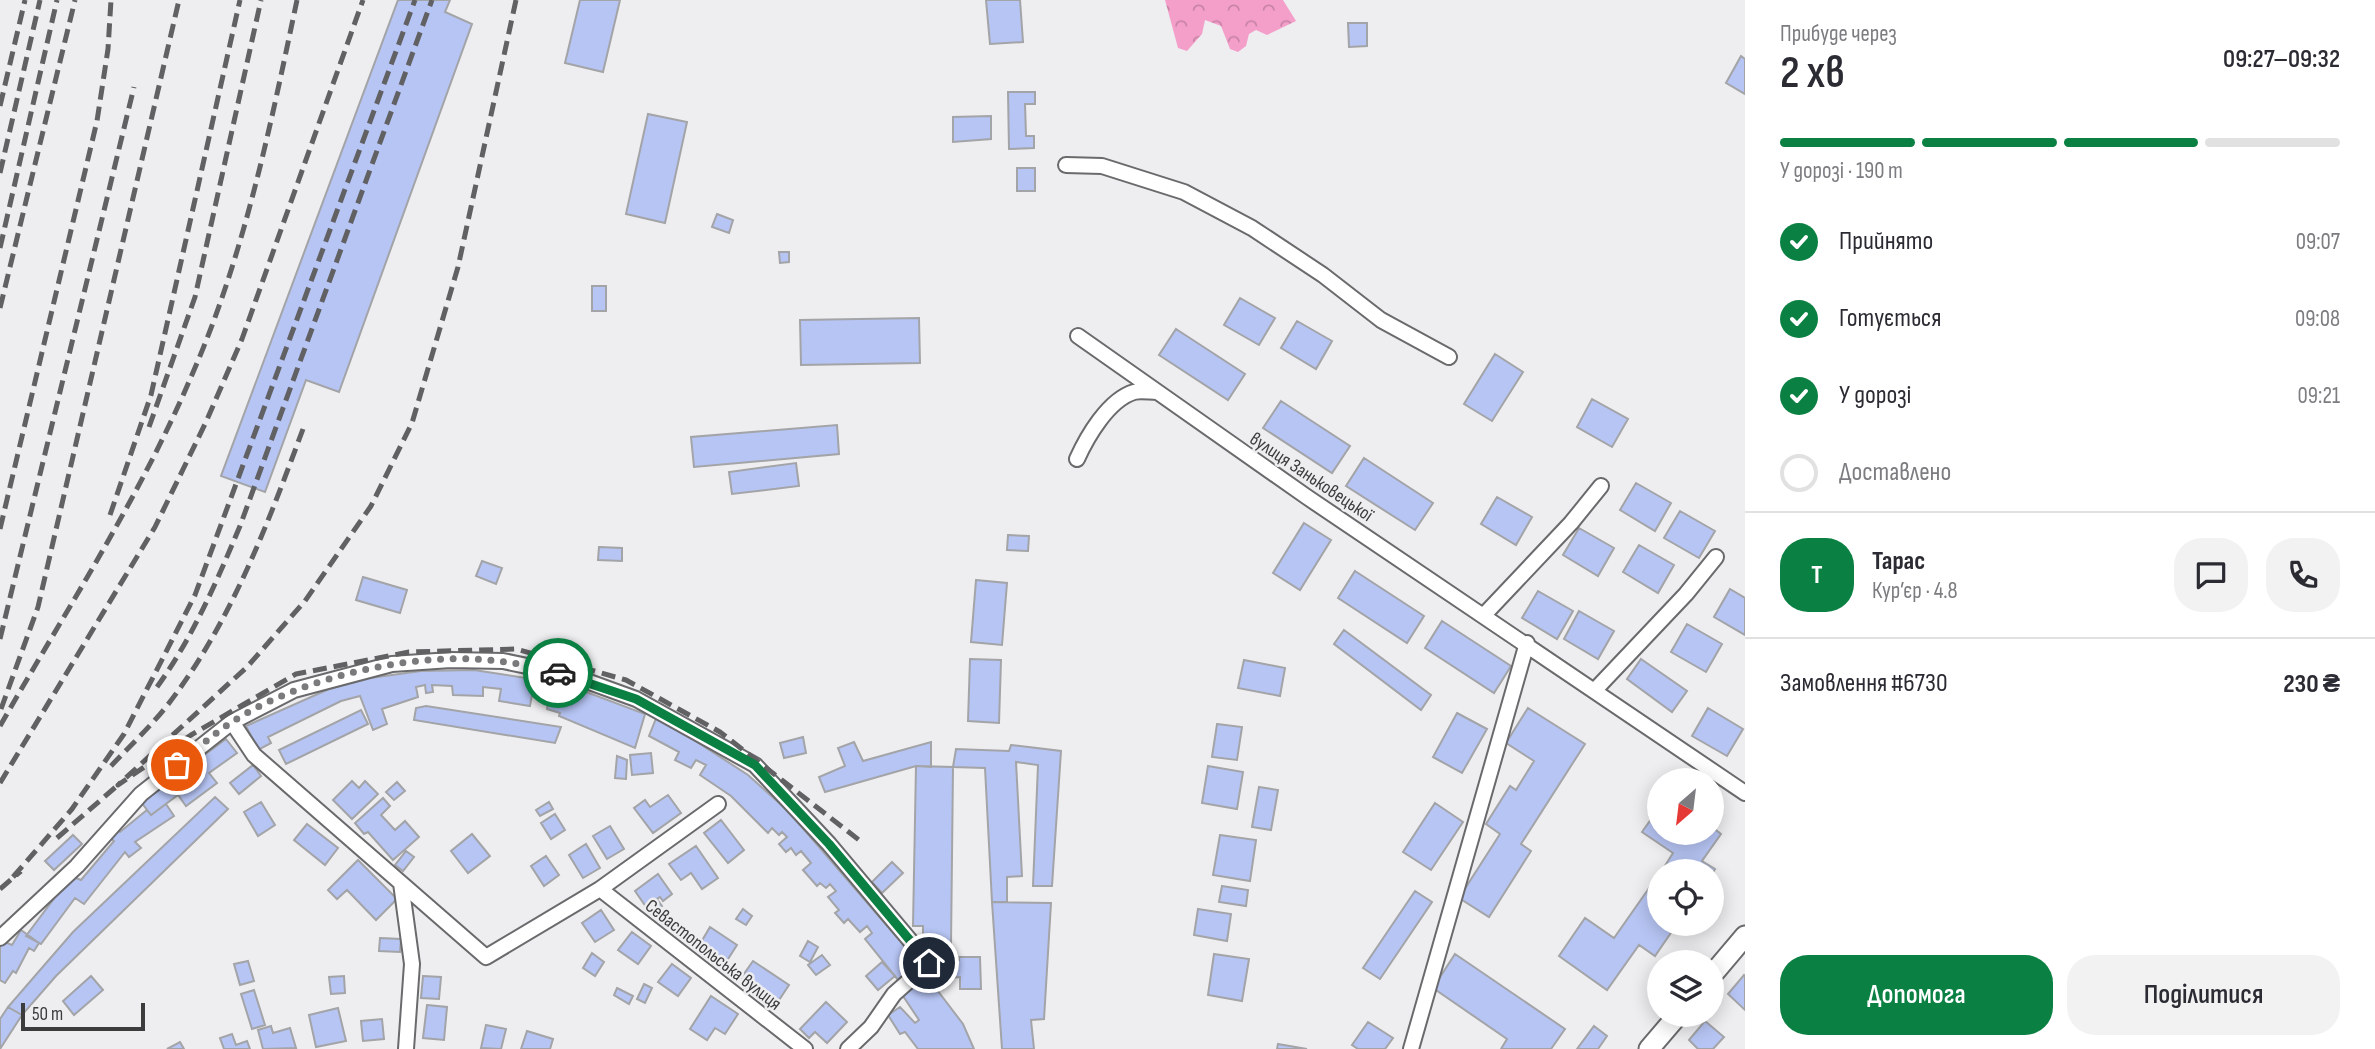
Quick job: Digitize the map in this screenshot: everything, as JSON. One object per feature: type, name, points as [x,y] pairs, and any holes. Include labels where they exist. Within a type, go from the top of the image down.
[{"type":"street","points":[[1066,165],[1102,166],[1184,192],[1252,228],[1323,275],[1381,320],[1449,357]]},
{"type":"street","name":"вулиця Заньковецької","points":[[1078,336],[1307,498],[1527,643],[1745,793]]},
{"type":"street","points":[[1077,459],[1085,441],[1121,400],[1135,391],[1158,392]]},
{"type":"street","points":[[1484,615],[1571,523],[1601,486]]},
{"type":"street","points":[[1595,690],[1686,594],[1716,557]]},
{"type":"street","points":[[1411,1049],[1527,643]]},
{"type":"street","points":[[0,937],[77,866],[141,794],[232,722],[294,690],[392,664],[450,660],[503,661],[570,675],[636,699],[755,765],[829,844],[929,963],[894,993],[871,1027],[848,1049]]},
{"type":"street","points":[[232,722],[254,755],[486,957],[600,889],[718,804]]},
{"type":"street","points":[[401,883],[412,964],[406,1049]]},
{"type":"street","name":"Севастопольська вулиця","points":[[600,889],[805,1049]]},
{"type":"street","points":[[1724,961],[1745,936]]},
{"type":"street","points":[[1649,1049],[1668,1027]]},
{"type":"green space","points":[[1165,0],[1283,0],[1296,21],[1267,35],[1256,30],[1249,34],[1246,46],[1238,52],[1230,49],[1221,26],[1205,20],[1202,34],[1187,51],[1178,48]]},
{"type":"building","points":[[398,0],[450,0],[445,12],[472,24],[339,392],[306,380],[265,492],[221,476]]},
{"type":"building","points":[[580,0],[620,0],[603,72],[565,63]]},
{"type":"building","points":[[986,0],[1020,0],[1023,42],[990,44]]},
{"type":"building","points":[[1348,23],[1367,23],[1367,46],[1349,47]]},
{"type":"building","points":[[1741,56],[1745,59],[1745,94],[1726,83]]},
{"type":"building","points":[[1008,92],[1035,92],[1035,104],[1025,104],[1026,136],[1034,136],[1034,148],[1009,149]]},
{"type":"building","points":[[648,114],[687,122],[665,223],[626,214]]},
{"type":"building","points":[[991,116],[991,139],[953,142],[953,117]]},
{"type":"building","points":[[1017,168],[1035,168],[1035,191],[1017,191]]},
{"type":"building","points":[[717,214],[733,220],[729,233],[712,227]]},
{"type":"building","points":[[779,252],[789,252],[789,262],[780,263]]},
{"type":"building","points":[[592,286],[606,286],[606,311],[592,311]]},
{"type":"building","points":[[1240,298],[1275,318],[1259,345],[1224,325]]},
{"type":"building","points":[[919,318],[920,363],[801,365],[800,320]]},
{"type":"building","points":[[1297,321],[1332,341],[1316,369],[1281,348]]},
{"type":"building","points":[[1176,329],[1245,374],[1228,400],[1159,355]]},
{"type":"building","points":[[1495,354],[1523,372],[1492,421],[1464,404]]},
{"type":"building","points":[[1592,399],[1628,419],[1612,447],[1577,427]]},
{"type":"building","points":[[1281,401],[1350,446],[1332,473],[1263,428]]},
{"type":"building","points":[[837,425],[839,454],[694,467],[691,437]]},
{"type":"building","points":[[1364,458],[1433,503],[1415,530],[1346,486]]},
{"type":"building","points":[[796,463],[799,486],[732,494],[729,472]]},
{"type":"building","points":[[1636,483],[1671,503],[1655,531],[1620,510]]},
{"type":"building","points":[[1497,497],[1532,517],[1516,545],[1481,524]]},
{"type":"building","points":[[1680,511],[1715,531],[1699,558],[1664,538]]},
{"type":"building","points":[[1304,523],[1331,540],[1300,590],[1273,573]]},
{"type":"building","points":[[1579,528],[1614,548],[1598,576],[1563,555]]},
{"type":"building","points":[[1008,535],[1029,536],[1028,551],[1007,550]]},
{"type":"building","points":[[1639,545],[1674,565],[1658,593],[1623,572]]},
{"type":"building","points":[[599,547],[622,548],[622,561],[598,560]]},
{"type":"building","points":[[482,561],[502,568],[496,584],[476,576]]},
{"type":"building","points":[[1355,571],[1424,616],[1407,643],[1338,598]]},
{"type":"building","points":[[363,577],[407,590],[400,613],[356,600]]},
{"type":"building","points":[[976,580],[1007,583],[1002,645],[971,642]]},
{"type":"building","points":[[1730,589],[1745,598],[1745,635],[1714,617]]},
{"type":"building","points":[[1538,591],[1573,611],[1557,639],[1522,618]]},
{"type":"building","points":[[1579,611],[1614,631],[1598,659],[1564,639]]},
{"type":"building","points":[[1442,621],[1511,666],[1494,693],[1425,648]]},
{"type":"building","points":[[1687,624],[1722,644],[1706,672],[1671,652]]},
{"type":"building","points":[[1344,630],[1431,695],[1421,710],[1334,644]]},
{"type":"building","points":[[970,659],[1001,660],[999,723],[968,721]]},
{"type":"building","points":[[1641,659],[1687,691],[1672,712],[1627,679]]},
{"type":"building","points":[[1244,660],[1285,668],[1280,696],[1238,688]]},
{"type":"building","points":[[474,670],[565,684],[645,714],[635,748],[559,716],[560,713],[547,709],[549,698],[532,695],[530,706],[499,701],[501,689],[483,687],[483,696],[453,695],[452,686],[432,685],[433,692],[426,693],[425,685],[416,687],[418,697],[382,709],[387,724],[373,730],[360,696],[341,701],[268,737],[271,743],[258,750],[246,726],[329,689],[370,678],[421,671]]},
{"type":"building","points":[[426,706],[561,727],[555,743],[414,720],[416,708]]},
{"type":"building","points":[[1528,708],[1585,744],[1521,844],[1531,851],[1489,917],[1459,898],[1500,834],[1486,824],[1510,786],[1516,790],[1534,761],[1506,743]]},
{"type":"building","points":[[1708,708],[1743,729],[1727,756],[1692,736]]},
{"type":"building","points":[[361,710],[368,724],[286,764],[279,750]]},
{"type":"building","points":[[1457,713],[1487,729],[1462,773],[1433,757]]},
{"type":"building","points":[[657,716],[748,775],[788,811],[914,957],[903,967],[907,972],[898,980],[865,939],[872,933],[867,926],[860,932],[848,919],[844,923],[835,913],[839,910],[828,897],[836,891],[830,884],[826,888],[820,883],[817,886],[803,870],[811,863],[801,851],[796,855],[791,848],[786,852],[779,844],[787,837],[782,832],[779,835],[772,828],[768,833],[731,796],[700,775],[706,765],[696,760],[691,768],[675,760],[679,752],[649,736]]},
{"type":"building","points":[[1217,724],[1242,727],[1237,760],[1212,757]]},
{"type":"building","points":[[803,737],[806,753],[784,758],[780,743]]},
{"type":"building","points":[[226,739],[237,753],[209,773],[217,783],[186,806],[178,795],[151,815],[141,802]]},
{"type":"building","points":[[854,742],[863,761],[931,742],[931,767],[916,766],[825,792],[819,777],[845,766],[838,748]]},
{"type":"building","points":[[1011,745],[1061,751],[1052,886],[1033,886],[1038,765],[1016,762],[1022,876],[1007,877],[1007,902],[992,902],[985,768],[953,767],[956,749],[1009,751]]},
{"type":"building","points":[[651,753],[653,773],[632,775],[630,755]]},
{"type":"building","points":[[617,756],[627,760],[626,779],[615,778]]},
{"type":"building","points":[[253,765],[261,776],[239,794],[230,783]]},
{"type":"building","points":[[916,766],[953,767],[951,946],[933,946],[933,935],[923,935],[923,926],[913,926]]},
{"type":"building","points":[[1208,766],[1243,772],[1237,809],[1202,803]]},
{"type":"building","points":[[352,781],[359,788],[365,781],[378,794],[352,819],[333,800]]},
{"type":"building","points":[[397,782],[405,791],[394,800],[386,792]]},
{"type":"building","points":[[1259,787],[1278,790],[1271,830],[1252,827]]},
{"type":"building","points":[[668,795],[681,813],[653,833],[634,808],[645,800],[650,807]]},
{"type":"building","points":[[215,797],[228,809],[56,976],[22,1015],[8,1007],[73,932]]},
{"type":"building","points":[[383,798],[390,806],[381,815],[395,830],[405,821],[419,837],[393,860],[368,832],[364,834],[355,823]]},
{"type":"building","points":[[261,802],[275,825],[258,836],[244,812]]},
{"type":"building","points":[[549,802],[553,809],[540,816],[536,810]]},
{"type":"building","points":[[1435,803],[1463,822],[1431,870],[1403,852]]},
{"type":"building","points":[[166,804],[174,816],[135,842],[141,848],[129,857],[125,852],[84,904],[75,898],[41,944],[26,936],[71,876],[81,880],[114,841],[108,836],[115,827],[120,832],[147,810],[151,815]]},
{"type":"building","points":[[555,814],[565,830],[551,839],[541,823]]},
{"type":"building","points":[[721,820],[744,850],[728,863],[704,833]]},
{"type":"building","points":[[307,824],[338,848],[325,865],[294,840]]},
{"type":"building","points":[[610,826],[624,849],[607,859],[593,836]]},
{"type":"building","points":[[472,834],[490,856],[468,873],[451,851]]},
{"type":"building","points":[[73,835],[82,844],[54,870],[45,861]]},
{"type":"building","points":[[1220,835],[1256,840],[1250,881],[1213,875]]},
{"type":"building","points":[[586,844],[600,868],[583,878],[569,855]]},
{"type":"building","points":[[1661,845],[1713,845],[1703,859],[1669,859],[1673,853]]},
{"type":"building","points":[[696,846],[718,878],[702,889],[691,873],[681,880],[669,864]]},
{"type":"building","points":[[406,851],[414,857],[403,871],[395,865]]},
{"type":"building","points":[[546,856],[559,875],[544,886],[531,866]]},
{"type":"building","points":[[358,860],[397,899],[376,920],[347,890],[337,899],[328,890]]},
{"type":"building","points":[[892,862],[903,873],[882,893],[872,882]]},
{"type":"building","points":[[658,874],[672,894],[663,901],[660,897],[657,899],[662,906],[651,914],[635,891]]},
{"type":"building","points":[[1222,886],[1248,890],[1246,906],[1219,902]]},
{"type":"building","points":[[1415,891],[1432,902],[1380,979],[1363,968]]},
{"type":"building","points":[[1647,891],[1647,936],[1669,936],[1659,950],[1647,950],[1639,945],[1607,990],[1559,956],[1585,918],[1614,938]]},
{"type":"building","points":[[992,902],[1051,903],[1044,1019],[1031,1020],[1034,1049],[1002,1049]]},
{"type":"building","points":[[743,909],[752,916],[746,925],[736,919]]},
{"type":"building","points":[[1198,909],[1231,914],[1227,941],[1194,935]]},
{"type":"building","points":[[601,910],[614,930],[595,942],[582,923]]},
{"type":"building","points":[[710,927],[737,945],[723,967],[707,957],[711,951],[700,944]]},
{"type":"building","points":[[21,930],[39,943],[34,951],[29,948],[16,973],[13,971],[5,983],[0,980],[0,940],[12,945]]},
{"type":"building","points":[[632,932],[651,946],[638,964],[618,950]]},
{"type":"building","points":[[380,938],[401,939],[400,952],[379,951]]},
{"type":"building","points":[[808,941],[818,947],[810,962],[800,956]]},
{"type":"building","points":[[592,953],[604,962],[595,976],[583,968]]},
{"type":"building","points":[[1214,954],[1249,959],[1242,1001],[1208,995]]},
{"type":"building","points":[[1455,954],[1565,1029],[1551,1049],[1501,1049],[1507,1039],[1433,988]]},
{"type":"building","points":[[822,955],[830,965],[816,975],[808,965]]},
{"type":"building","points":[[959,957],[980,957],[981,989],[960,989],[960,977],[949,978],[948,961],[959,960]]},
{"type":"building","points":[[248,961],[254,981],[240,985],[234,964]]},
{"type":"building","points":[[753,961],[789,985],[777,1003],[741,978]]},
{"type":"building","points":[[882,962],[895,976],[878,990],[866,976]]},
{"type":"building","points":[[672,964],[691,978],[678,996],[658,982]]},
{"type":"building","points":[[925,974],[963,1024],[974,1049],[918,1049],[905,1032],[900,1034],[888,1015],[900,1007],[915,1023],[919,1020],[901,993]]},
{"type":"building","points":[[91,976],[103,990],[74,1015],[63,1001]]},
{"type":"building","points":[[344,976],[345,993],[331,994],[329,977]]},
{"type":"building","points":[[423,976],[441,977],[439,999],[421,998]]},
{"type":"building","points":[[1745,976],[1745,1010],[1728,994]]},
{"type":"building","points":[[644,984],[652,988],[645,1003],[637,999]]},
{"type":"building","points":[[617,988],[633,996],[629,1004],[614,995]]},
{"type":"building","points":[[254,990],[265,1025],[252,1029],[241,994]]},
{"type":"building","points":[[711,996],[738,1014],[725,1034],[715,1028],[707,1040],[690,1029]]},
{"type":"building","points":[[826,1002],[847,1022],[827,1043],[815,1032],[809,1038],[800,1029]]},
{"type":"building","points":[[427,1005],[447,1007],[444,1040],[423,1038]]},
{"type":"building","points":[[8,1007],[22,1015],[0,1049],[0,1019]]},
{"type":"building","points":[[338,1008],[346,1041],[316,1047],[309,1015]]},
{"type":"building","points":[[382,1019],[384,1039],[363,1041],[361,1021]]},
{"type":"building","points":[[1368,1022],[1393,1038],[1385,1049],[1358,1049],[1352,1045]]},
{"type":"building","points":[[486,1025],[506,1029],[501,1049],[481,1048]]},
{"type":"building","points":[[271,1026],[273,1033],[290,1028],[296,1048],[263,1049],[258,1030]]},
{"type":"building","points":[[1594,1026],[1607,1036],[1598,1049],[1577,1049]]},
{"type":"building","points":[[1700,1027],[1712,1027],[1724,1037],[1713,1049],[1698,1049],[1689,1040]]},
{"type":"building","points":[[527,1031],[553,1039],[550,1049],[521,1049]]},
{"type":"building","points":[[232,1034],[236,1045],[247,1041],[250,1049],[224,1049],[220,1038]]},
{"type":"building","points":[[180,1042],[184,1049],[167,1049]]},
{"type":"building","points":[[1278,1044],[1307,1049],[1277,1049]]},
{"type":"railway","points":[[0,106],[25,0]]},
{"type":"railway","points":[[0,173],[40,0]]},
{"type":"railway","points":[[0,248],[57,0]]},
{"type":"railway","points":[[0,308],[75,0]]},
{"type":"railway","points":[[0,529],[97,121],[108,49],[111,0]]},
{"type":"railway","points":[[1,709],[38,607],[179,0]]},
{"type":"railway","points":[[110,515],[151,395],[240,0]]},
{"type":"railway","points":[[149,427],[195,297],[261,0]]},
{"type":"railway","points":[[0,726],[101,554],[149,466],[210,332],[254,192],[297,0]]},
{"type":"railway","points":[[0,783],[155,527],[206,422],[242,339],[363,0]]},
{"type":"railway","points":[[13,877],[72,809],[124,734],[195,595],[415,0]]},
{"type":"railway","points":[[157,687],[193,629],[240,526],[432,0]]},
{"type":"railway","points":[[516,0],[458,267],[412,423],[371,506],[305,601],[247,667],[118,785],[191,735],[296,674],[409,652],[516,649],[626,680],[720,732],[859,840]]},
{"type":"railway","points":[[0,639],[134,87]]},
{"type":"railway","points":[[111,766],[166,707],[209,643],[261,538],[303,429]]},
{"type":"railway","points":[[57,838],[118,785]]},
{"type":"railway","points":[[0,889],[21,871]]},
{"type":"way so far","points":[[177,765],[232,722],[294,690],[392,664],[450,660],[503,661],[558,673]]},
{"type":"route","points":[[558,673],[636,699],[755,765],[829,844],[929,963]]}]
